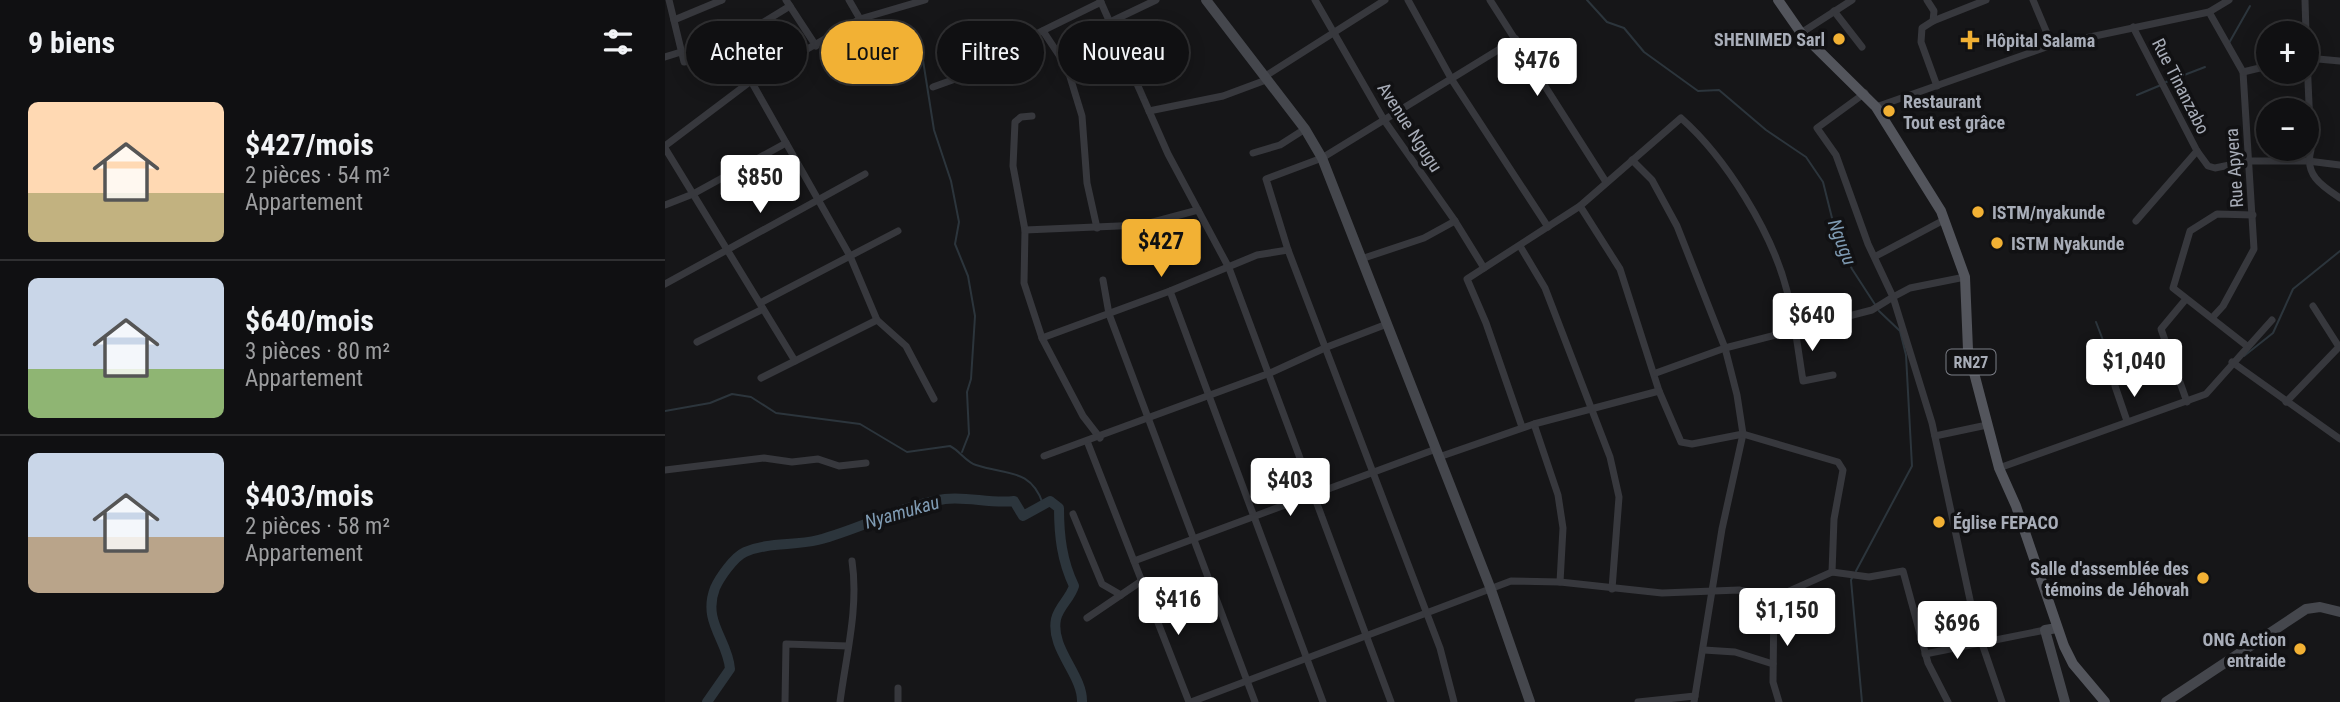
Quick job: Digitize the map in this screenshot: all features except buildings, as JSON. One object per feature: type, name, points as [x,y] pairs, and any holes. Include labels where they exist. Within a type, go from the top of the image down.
[{"type":"main road","name":"RN27","points":[[1778,0],[1801,33],[1865,93],[1941,211],[1942,221],[1965,277],[1968,350],[1999,468],[2016,506],[2057,628],[2073,664],[2105,702]]},
{"type":"street","points":[[669,0],[684,62],[708,56],[788,3],[816,46]]},
{"type":"street","points":[[674,20],[722,0]]},
{"type":"street","points":[[849,0],[860,19]]},
{"type":"street","points":[[807,51],[860,19],[925,0]]},
{"type":"street","points":[[1112,21],[1156,0]]},
{"type":"street","points":[[1206,0],[1305,129],[1322,158],[1490,587],[1530,702]]},
{"type":"street","name":"Avenue Ngugu","points":[[1315,0],[1384,120],[1455,221],[1484,268]]},
{"type":"street","points":[[1149,111],[1223,96],[1265,78],[1385,0]]},
{"type":"street","points":[[1408,0],[1452,80],[1548,227]]},
{"type":"street","points":[[1490,0],[1606,182]]},
{"type":"street","points":[[1801,33],[1834,11],[1840,3],[1852,0]]},
{"type":"street","points":[[1927,0],[1934,11],[1933,21]]},
{"type":"street","points":[[1937,86],[1921,42],[1922,28],[1986,0]]},
{"type":"street","points":[[2033,0],[2052,45]]},
{"type":"street","points":[[1875,107],[2052,45],[2209,12],[2229,0]]},
{"type":"street","points":[[2305,0],[2306,21]]},
{"type":"street","points":[[1044,30],[1101,1],[1110,21]]},
{"type":"street","points":[[1834,11],[1862,47]]},
{"type":"street","name":"Rue Apyera","points":[[2209,12],[2243,72],[2254,248],[2223,306],[2212,318]]},
{"type":"street","name":"Rue Tinanzabo","points":[[2133,27],[2197,150],[2136,222]]},
{"type":"street","points":[[1044,32],[1067,67],[1082,116],[1087,183],[1097,228]]},
{"type":"street","points":[[1454,702],[1440,648],[1327,346],[1288,250],[1266,179],[1322,158],[1515,39]]},
{"type":"street","points":[[665,57],[681,52]]},
{"type":"street","points":[[2319,59],[2340,61]]},
{"type":"street","points":[[2243,72],[2256,69]]},
{"type":"street","points":[[747,84],[665,145],[726,251],[795,361]]},
{"type":"street","points":[[753,84],[850,256],[877,320],[906,346],[934,399]]},
{"type":"street","points":[[933,87],[941,84]]},
{"type":"street","points":[[1137,84],[1229,268],[1271,373],[1391,702]]},
{"type":"street","points":[[1865,93],[1817,128],[1836,155],[1856,214],[1893,297],[1935,436],[1975,623],[2002,702]]},
{"type":"street","points":[[1032,116],[1021,117],[1015,121],[1013,166],[1025,230],[1024,283],[1042,338],[1083,416],[1100,438]]},
{"type":"street","points":[[1522,427],[1486,323],[1467,279],[1580,206],[1681,118],[1703,138],[1753,210],[1787,290],[1803,382],[1833,375]]},
{"type":"street","points":[[1253,153],[1279,145],[1305,129]]},
{"type":"street","points":[[665,205],[693,194],[786,143]]},
{"type":"street","points":[[2197,150],[2208,166],[2215,168],[2256,161]]},
{"type":"street","points":[[1632,160],[1651,180],[1677,226],[1725,348],[1737,395],[1742,434],[1711,592],[1695,699],[1639,702]]},
{"type":"street","points":[[2340,165],[2308,161],[2316,181],[2340,198]]},
{"type":"street","points":[[665,284],[865,174]]},
{"type":"street","points":[[1580,206],[1620,269],[1659,391],[1681,442],[1692,444],[1742,434],[1838,462],[1843,470],[1834,519],[1832,572]]},
{"type":"street","points":[[1025,230],[1142,226],[1198,210]]},
{"type":"street","points":[[2247,346],[2173,288],[2190,231],[2217,214],[2253,215]]},
{"type":"street","points":[[1360,259],[1424,237],[1455,221]]},
{"type":"street","points":[[1876,256],[1942,221]]},
{"type":"street","points":[[697,342],[898,232]]},
{"type":"street","points":[[1520,246],[1545,288],[1610,457],[1619,497],[1612,589]]},
{"type":"street","points":[[1042,338],[1170,291],[1257,255],[1288,250]]},
{"type":"street","points":[[1655,373],[1725,348],[1872,310],[1910,288],[1965,277]]},
{"type":"street","points":[[1103,280],[1109,314],[1255,702]]},
{"type":"street","points":[[1170,291],[1323,702]]},
{"type":"street","points":[[2186,299],[2161,329],[2187,402]]},
{"type":"street","points":[[2286,402],[2339,347],[2313,306]]},
{"type":"street","points":[[761,378],[877,320]]},
{"type":"street","points":[[1999,468],[2206,394],[2272,320]]},
{"type":"street","points":[[1044,456],[1100,438],[1209,394],[1271,373],[1327,346],[1387,324]]},
{"type":"street","points":[[2234,363],[2340,439]]},
{"type":"street","points":[[2115,386],[2127,421]]},
{"type":"street","points":[[1134,561],[1374,472],[1522,427],[1659,391]]},
{"type":"street","points":[[1534,424],[1558,495],[1563,528],[1560,582]]},
{"type":"street","points":[[1935,436],[1987,425]]},
{"type":"street","points":[[1087,441],[1140,582],[1190,702],[1511,581],[1560,582],[1612,589],[1711,592],[1739,590],[1774,598],[1832,572],[1869,577],[1903,571],[1925,654],[1948,702]]},
{"type":"street","points":[[665,470],[764,458],[792,462],[818,458],[839,466],[866,463]]},
{"type":"street","points":[[1073,514],[1103,584],[1121,595]]},
{"type":"street","points":[[840,702],[853,608],[852,561]]},
{"type":"street","points":[[1087,618],[1140,582]]},
{"type":"street","points":[[1774,598],[1773,664],[1779,702]]},
{"type":"street","points":[[2166,702],[2306,609],[2320,607],[2340,612]]},
{"type":"street","points":[[1925,654],[1982,640],[2057,628]]},
{"type":"street","points":[[2045,630],[2065,702]]},
{"type":"street","points":[[785,702],[786,644],[848,646]]},
{"type":"street","points":[[1704,650],[1735,653],[1773,664]]},
{"type":"street","points":[[2057,672],[2073,664]]},
{"type":"street","points":[[898,688],[898,702]]},
{"type":"waterway","name":"Ngugu","points":[[1587,0],[1607,22],[1624,28],[1644,52],[1698,91],[1719,90],[1766,130],[1806,157],[1823,182],[1836,234],[1852,269],[1876,306]]},
{"type":"waterway","points":[[2229,43],[2250,6]]},
{"type":"waterway","points":[[923,60],[934,130],[951,181],[959,222],[955,244],[968,276],[975,316],[971,379],[967,392],[969,434],[962,452]]},
{"type":"waterway","points":[[2166,82],[2205,67]]},
{"type":"waterway","points":[[2137,95],[2161,85]]},
{"type":"waterway","points":[[2244,356],[2273,333],[2293,289],[2340,251]]},
{"type":"waterway","name":"Ngugu","points":[[1856,571],[1912,466],[1906,355],[1900,331],[1879,311]]},
{"type":"waterway","points":[[2096,322],[2111,361],[2116,366],[2131,365],[2156,382],[2178,381]]},
{"type":"waterway","points":[[665,411],[710,403],[732,394],[751,397],[776,413],[860,424],[907,452],[950,446],[972,464],[1024,478],[1038,492],[1043,504]]},
{"type":"waterway","name":"Nyamukau","points":[[707,702],[730,669],[714,621],[712,600],[720,578],[741,555],[763,547],[818,540],[928,502],[953,498],[1014,501],[1023,516],[1050,501],[1059,508],[1062,548],[1074,586],[1057,614],[1055,630],[1078,682],[1082,702]]},
{"type":"waterway","name":"Ngugu","points":[[1853,576],[1851,580],[1862,702]]},
{"type":"place","name":"SHENIMED Sarl","points":[[1839,39]]},
{"type":"place","name":"Hôpital Salama","points":[[1970,40]]},
{"type":"place","name":"Restaurant Tout est grâce","points":[[1889,111]]},
{"type":"place","name":"ISTM/nyakunde","points":[[1978,212]]},
{"type":"place","name":"ISTM Nyakunde","points":[[1997,243]]},
{"type":"place","name":"Église FEPACO","points":[[1939,522]]},
{"type":"place","name":"Salle d'assemblée des témoins de Jéhovah","points":[[2203,578]]},
{"type":"place","name":"ONG Action entraide","points":[[2300,649]]}]
